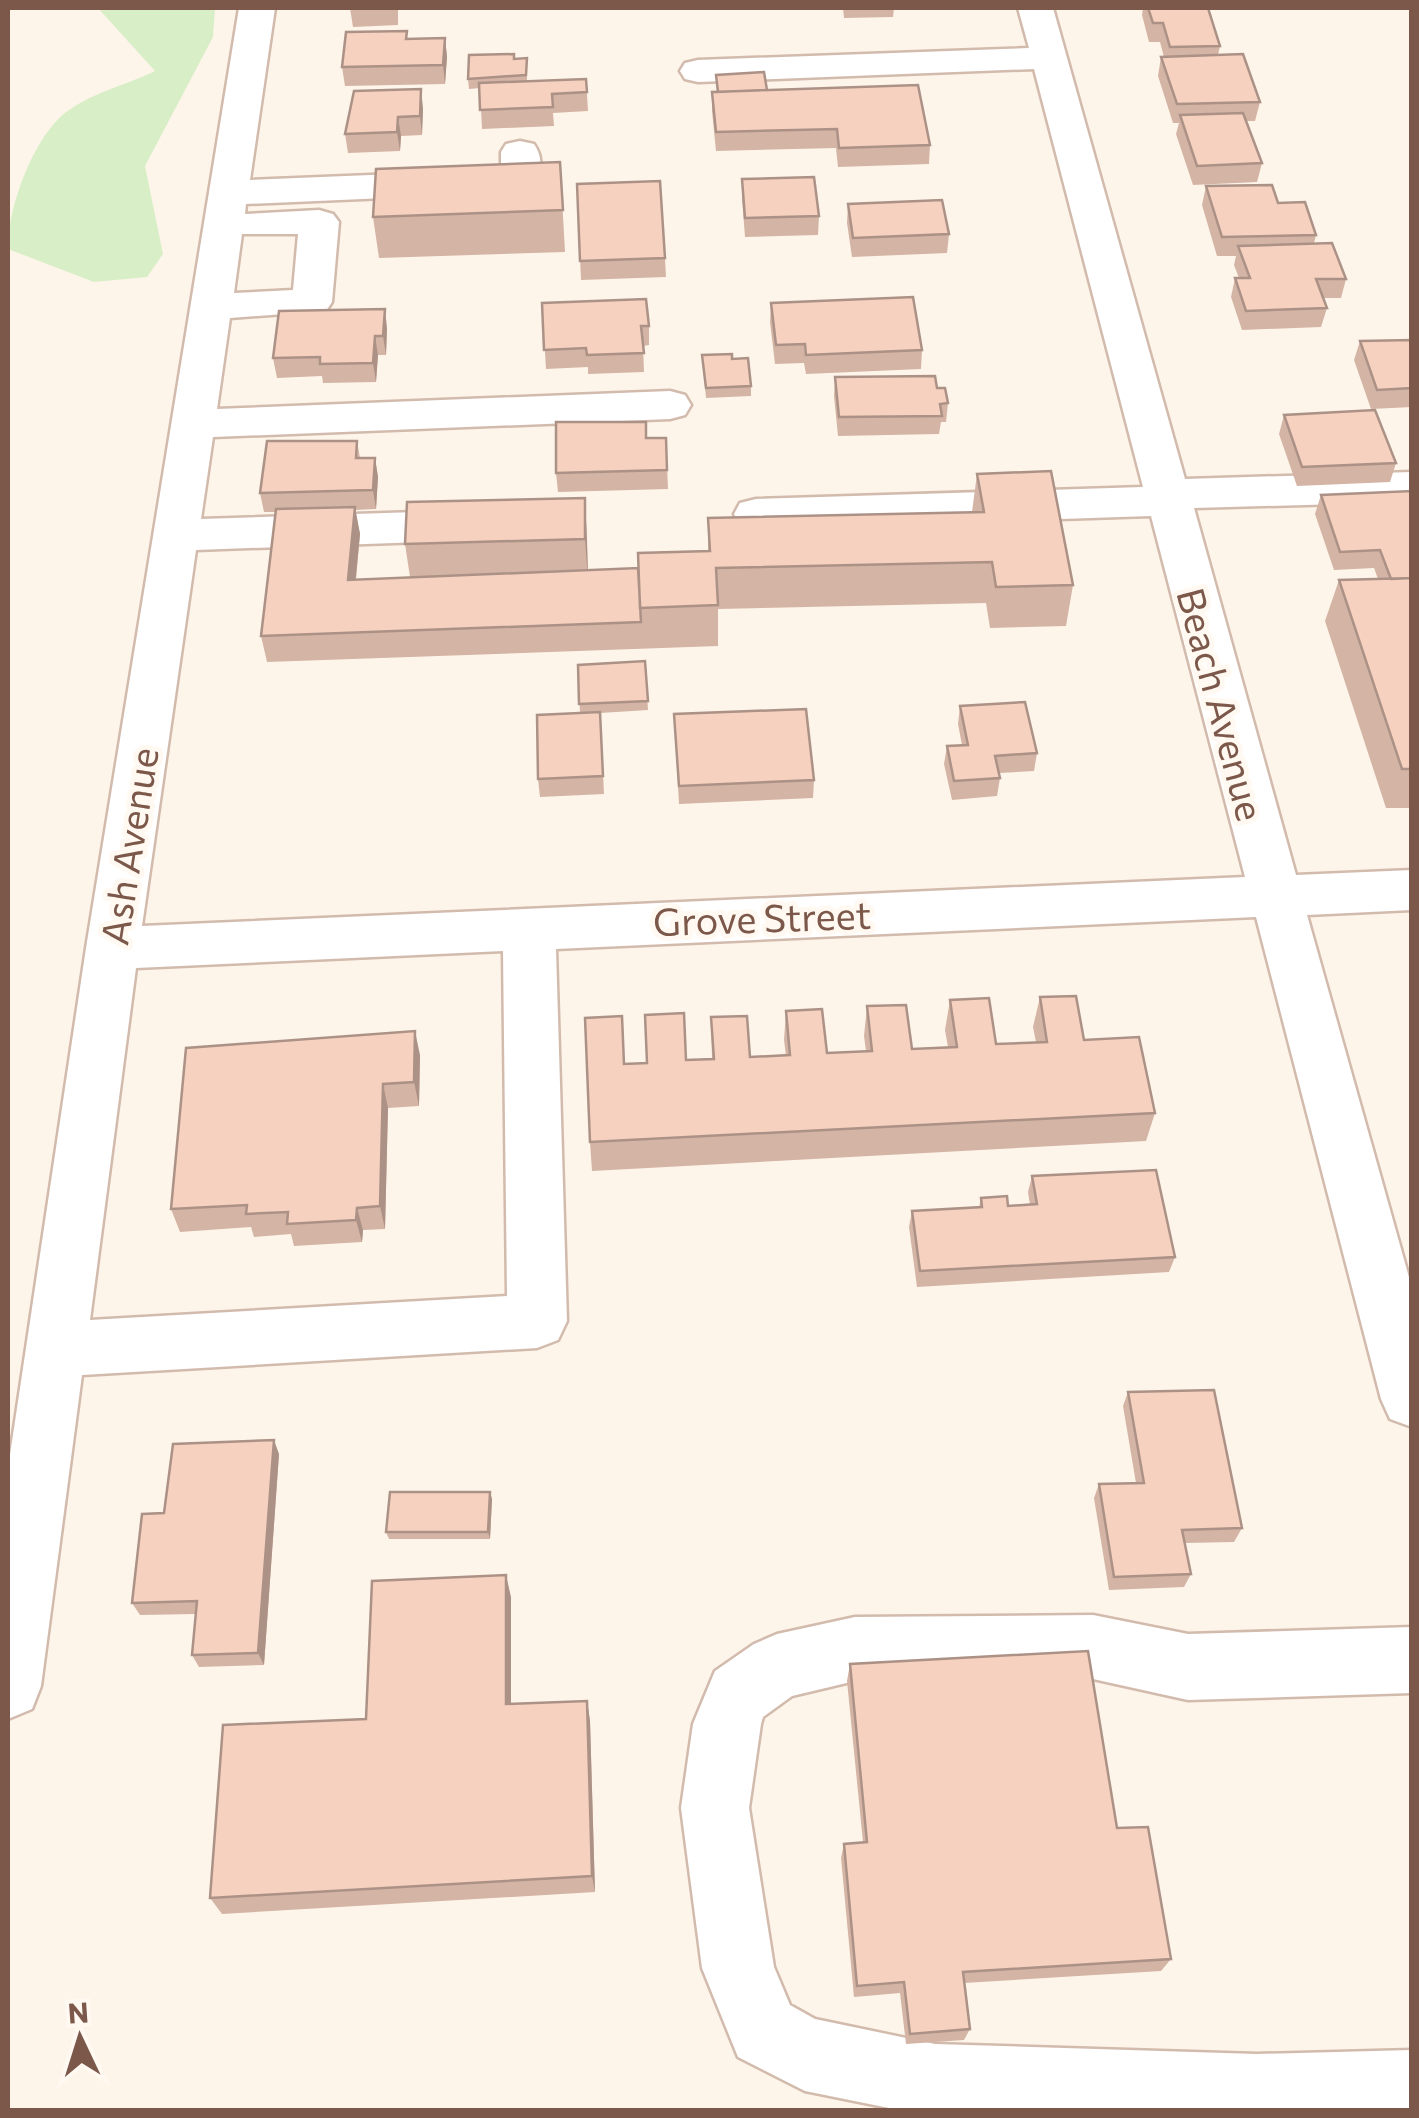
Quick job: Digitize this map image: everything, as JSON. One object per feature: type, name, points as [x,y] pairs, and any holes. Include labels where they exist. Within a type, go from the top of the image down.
[{"type":"street","name":"Ash Avenue","points":[[8,1686],[112,948],[257,8]]},
{"type":"street","name":"Beach Avenue","points":[[1036,8],[1412,1398]]},
{"type":"street","points":[[698,71],[1049,58]]},
{"type":"street","points":[[226,209],[500,181],[520,172],[520,152]]},
{"type":"street","points":[[211,306],[312,302],[319,222],[226,209]]},
{"type":"street","points":[[193,424],[670,405]]},
{"type":"street","points":[[756,514],[1412,487]]},
{"type":"street","points":[[176,536],[527,524]]},
{"type":"street","name":"Grove Street","points":[[112,948],[1412,890]]},
{"type":"street","points":[[55,1349],[538,1321],[529,927]]},
{"type":"street","points":[[1412,1660],[1188,1667],[1093,1646],[854,1648],[778,1667],[739,1694],[727,1724],[716,1808],[738,1968],[764,2032],[805,2054],[935,2081],[1257,2091],[1412,2087]]},
{"type":"green space","points":[[98,8],[215,8],[213,37],[145,166],[163,254],[147,277],[94,282],[8,249],[12,214],[25,174],[56,121],[89,99],[155,71]]},
{"type":"building","points":[[1148,8],[1208,8],[1220,46],[1170,47],[1163,23],[1153,23]]},
{"type":"building","points":[[407,31],[406,39],[445,38],[443,65],[342,67],[346,32]]},
{"type":"building","points":[[514,54],[514,59],[527,58],[526,75],[468,79],[469,55]]},
{"type":"building","points":[[1243,54],[1260,102],[1177,104],[1161,57]]},
{"type":"building","points":[[764,72],[767,90],[718,92],[716,75]]},
{"type":"building","points":[[586,79],[587,92],[552,94],[553,107],[480,110],[479,83]]},
{"type":"building","points":[[918,85],[930,145],[839,148],[837,129],[716,132],[712,92]]},
{"type":"building","points":[[421,89],[420,116],[398,117],[397,132],[345,134],[354,91]]},
{"type":"building","points":[[1243,113],[1262,163],[1197,166],[1180,115]]},
{"type":"building","points":[[560,162],[563,210],[373,217],[376,169]]},
{"type":"building","points":[[814,177],[819,216],[745,218],[742,179]]},
{"type":"building","points":[[660,181],[665,258],[580,261],[577,184]]},
{"type":"building","points":[[1272,185],[1278,203],[1305,202],[1316,235],[1222,237],[1206,186]]},
{"type":"building","points":[[942,200],[949,234],[853,238],[848,204]]},
{"type":"building","points":[[1332,243],[1346,279],[1316,279],[1327,308],[1246,311],[1235,278],[1250,278],[1238,246]]},
{"type":"building","points":[[913,297],[922,350],[806,355],[805,344],[776,345],[771,303]]},
{"type":"building","points":[[646,299],[649,326],[641,326],[644,353],[587,355],[586,348],[544,350],[542,303]]},
{"type":"building","points":[[385,309],[383,336],[375,336],[373,363],[320,364],[320,357],[273,358],[279,311]]},
{"type":"building","points":[[1412,340],[1412,388],[1377,390],[1360,341]]},
{"type":"building","points":[[732,354],[732,359],[748,358],[751,386],[706,388],[702,355]]},
{"type":"building","points":[[935,376],[937,388],[945,388],[948,403],[940,404],[942,416],[839,417],[835,377]]},
{"type":"building","points":[[1375,410],[1396,463],[1302,467],[1284,415]]},
{"type":"building","points":[[556,422],[646,422],[646,438],[666,438],[667,470],[556,473]]},
{"type":"building","points":[[267,441],[357,441],[356,458],[375,458],[373,490],[260,493]]},
{"type":"building","points":[[1051,471],[1073,585],[996,587],[992,562],[716,568],[718,605],[640,608],[638,553],[710,551],[708,518],[984,512],[977,474]]},
{"type":"building","points":[[1412,491],[1412,578],[1391,579],[1380,550],[1340,552],[1321,495]]},
{"type":"building","points":[[585,498],[585,539],[405,544],[407,502]]},
{"type":"building","points":[[355,507],[348,580],[638,568],[641,622],[261,636],[276,509]]},
{"type":"building","points":[[1412,578],[1412,769],[1402,769],[1339,580]]},
{"type":"building","points":[[645,661],[648,701],[579,704],[578,665]]},
{"type":"building","points":[[1025,702],[1037,753],[995,756],[1000,778],[954,781],[947,746],[968,745],[960,706]]},
{"type":"building","points":[[806,709],[814,780],[679,786],[674,714]]},
{"type":"building","points":[[600,712],[603,776],[538,779],[537,715]]},
{"type":"building","points":[[1076,996],[1084,1040],[1139,1037],[1155,1113],[590,1142],[585,1018],[622,1016],[624,1064],[647,1063],[645,1015],[684,1013],[686,1060],[714,1059],[711,1017],[747,1016],[750,1057],[790,1055],[786,1011],[822,1009],[827,1053],[872,1051],[867,1006],[906,1005],[912,1049],[957,1047],[950,1000],[989,998],[996,1044],[1047,1042],[1040,997]]},
{"type":"building","points":[[415,1031],[414,1082],[383,1084],[380,1206],[357,1208],[356,1220],[287,1224],[288,1212],[246,1214],[247,1205],[171,1209],[186,1048]]},
{"type":"building","points":[[1156,1170],[1175,1257],[920,1271],[912,1211],[982,1207],[981,1198],[1007,1196],[1008,1206],[1037,1204],[1032,1176]]},
{"type":"building","points":[[1214,1390],[1242,1528],[1182,1530],[1191,1574],[1114,1577],[1099,1484],[1144,1483],[1128,1392]]},
{"type":"building","points":[[274,1440],[258,1653],[192,1655],[197,1601],[132,1603],[142,1514],[164,1513],[173,1444]]},
{"type":"building","points":[[390,1492],[490,1492],[488,1532],[386,1532]]},
{"type":"building","points":[[506,1575],[506,1704],[587,1701],[592,1876],[210,1898],[223,1725],[366,1719],[372,1581]]},
{"type":"building","points":[[1088,1651],[1117,1828],[1148,1827],[1171,1959],[963,1972],[970,2029],[910,2034],[904,1982],[857,1986],[844,1844],[867,1842],[850,1664]]}]
